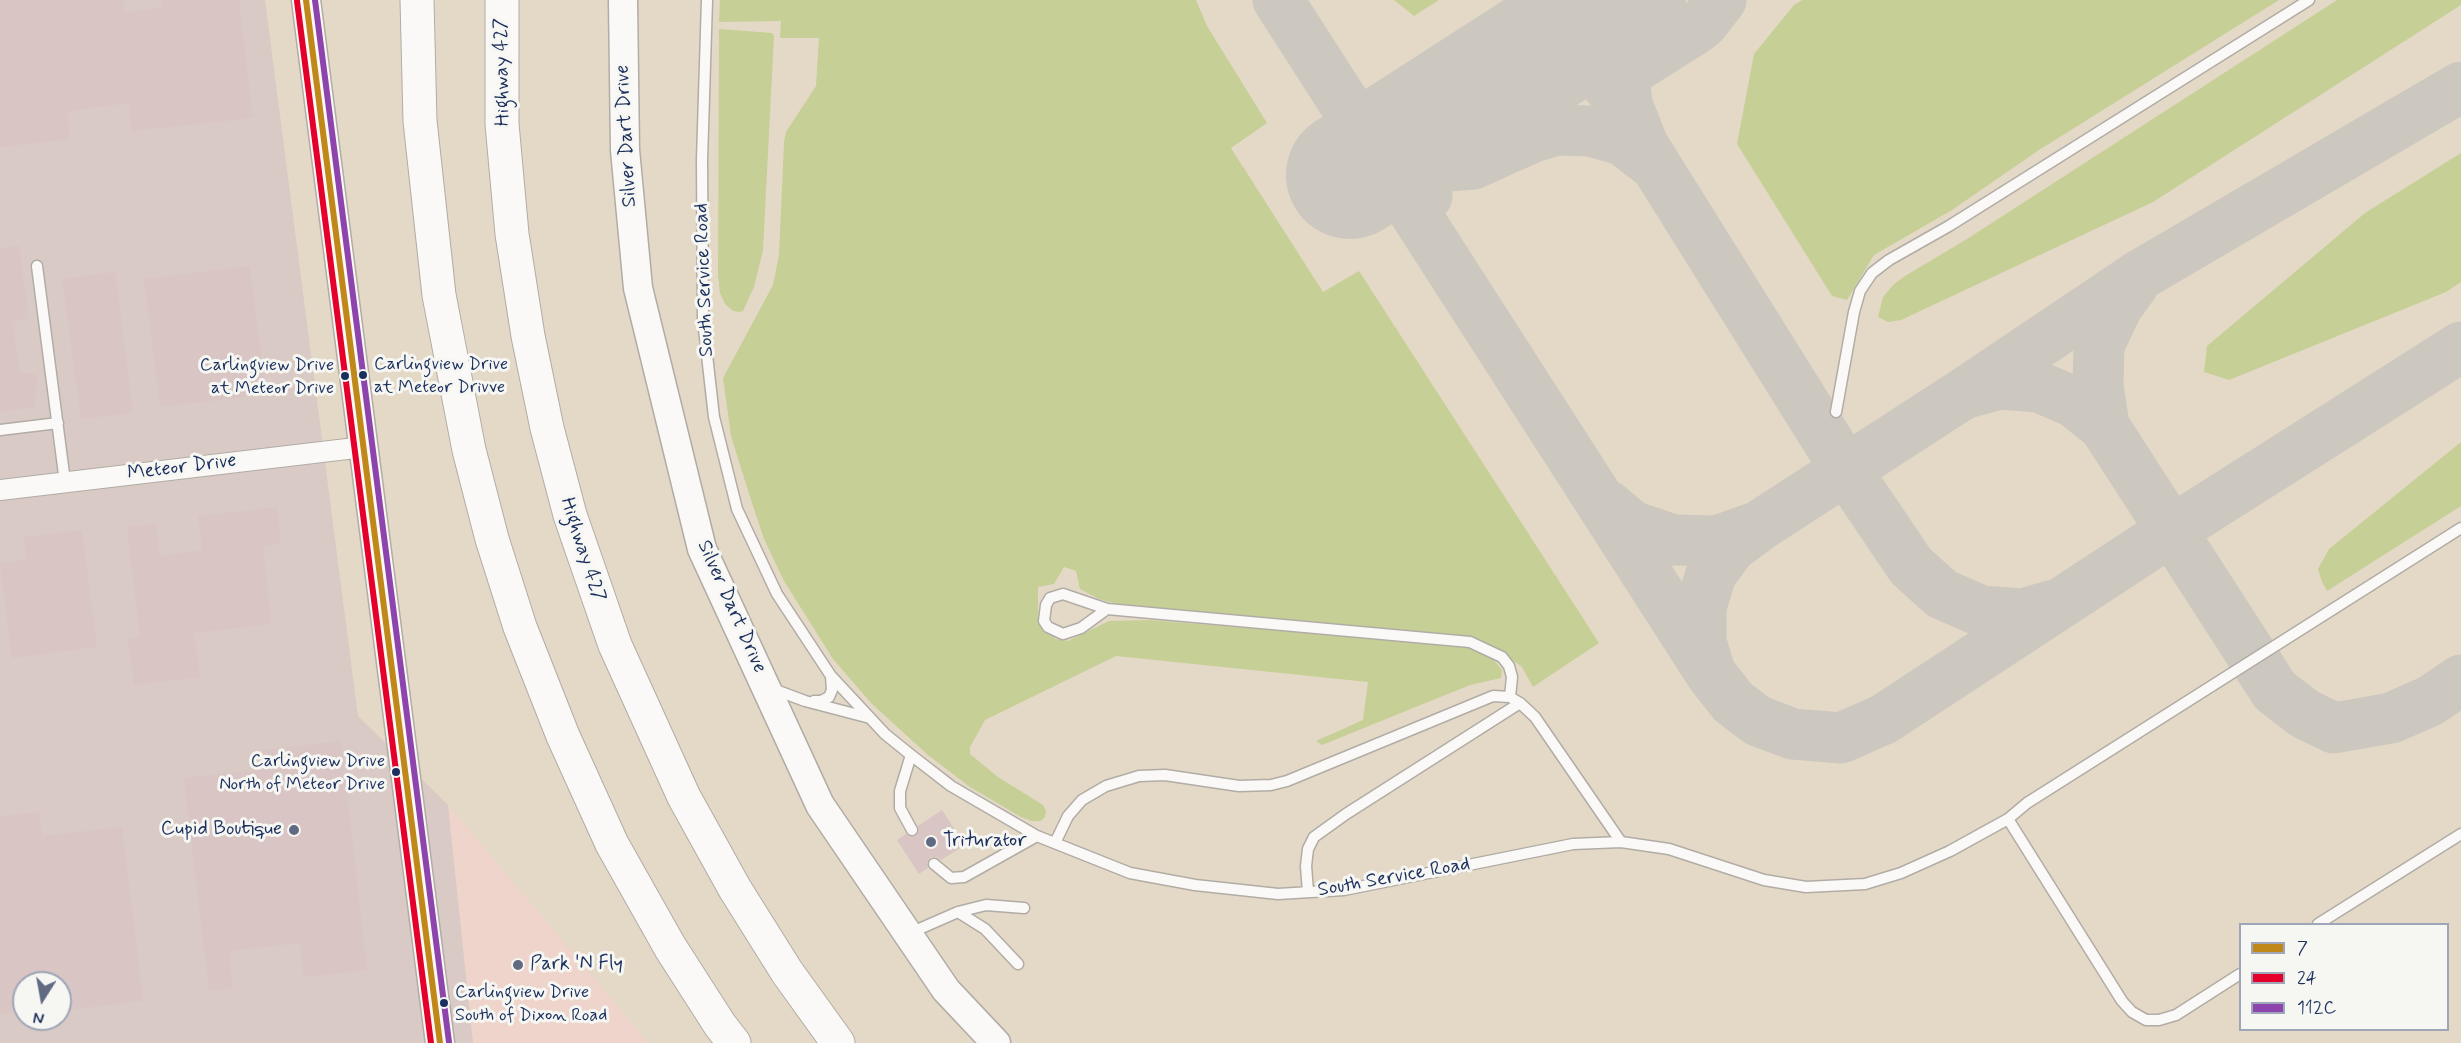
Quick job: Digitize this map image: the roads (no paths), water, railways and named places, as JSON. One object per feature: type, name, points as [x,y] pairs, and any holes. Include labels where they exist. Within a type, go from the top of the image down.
[{"type":"highway","points":[[417,0],[420,121],[439,295],[469,450],[492,539],[520,627],[554,714],[612,844],[670,947],[728,1037]]},
{"type":"highway","name":"Highway 427","points":[[502,0],[502,123],[512,234],[528,336],[545,417],[570,515],[615,645],[684,797],[735,890],[787,972],[838,1043]]},
{"type":"street","points":[[306,0],[440,1043]]},
{"type":"street","name":"Silver Dart Drive","points":[[623,0],[625,150],[638,288],[702,549],[820,805],[946,990],[996,1043]]},
{"type":"street","name":"Meteor Drive","points":[[0,490],[364,447]]},
{"type":"lane","name":"South Service Road","points":[[707,0],[702,160],[703,320],[714,417],[737,509],[777,594],[831,676],[885,734],[951,786],[1037,836],[1130,873],[1218,888],[1278,894],[1344,890],[1573,844],[1621,842],[1669,849],[1764,880],[1806,887],[1865,884],[1901,873],[1950,851],[2008,819],[2027,803],[2461,528]]},
{"type":"lane","points":[[1836,412],[1857,302],[1860,291],[1872,273],[1889,260],[1949,226],[2309,0]]},
{"type":"lane","points":[[37,266],[65,482]]},
{"type":"lane","points":[[0,430],[58,423]]},
{"type":"lane","points":[[1107,609],[1081,628],[1063,634],[1048,627],[1044,621],[1046,605],[1050,598],[1056,595],[1072,596],[1107,609],[1470,642],[1502,657],[1509,666],[1512,677],[1510,697]]},
{"type":"lane","points":[[805,701],[821,701],[829,697],[832,690],[831,676]]},
{"type":"lane","name":"South Service Road","points":[[765,687],[805,701],[870,718]]},
{"type":"lane","points":[[1055,843],[1068,816],[1082,800],[1106,786],[1139,776],[1165,775],[1239,786],[1271,785],[1287,781],[1493,696],[1510,697],[1536,717],[1621,842]]},
{"type":"lane","points":[[1308,892],[1306,866],[1308,849],[1314,837],[1346,813],[1520,703]]},
{"type":"lane","points":[[911,754],[900,791],[900,808],[912,830]]},
{"type":"lane","points":[[2008,819],[2116,992],[2132,1012],[2146,1020],[2176,1016],[2239,975]]},
{"type":"lane","points":[[2320,923],[2461,834]]},
{"type":"lane","points":[[934,864],[951,878],[964,877],[1037,836]]},
{"type":"lane","points":[[908,934],[958,912],[986,905],[1024,908]]},
{"type":"lane","points":[[958,912],[985,929],[1018,964]]},
{"type":"place","name":"Carlingview Drive at Meteor Drivve","points":[[363,375]]},
{"type":"place","name":"Carlingview Drive at Meteor Drive","points":[[345,376]]},
{"type":"place","name":"Carlingview Drive North of Meteor Drive","points":[[396,772]]},
{"type":"place","name":"Cupid Boutique","points":[[294,830]]},
{"type":"place","name":"Triturator","points":[[931,842]]},
{"type":"place","name":"Park 'N Fly","points":[[518,965]]},
{"type":"place","name":"Carlingview Drive South of Dixon Road","points":[[444,1003]]}]
